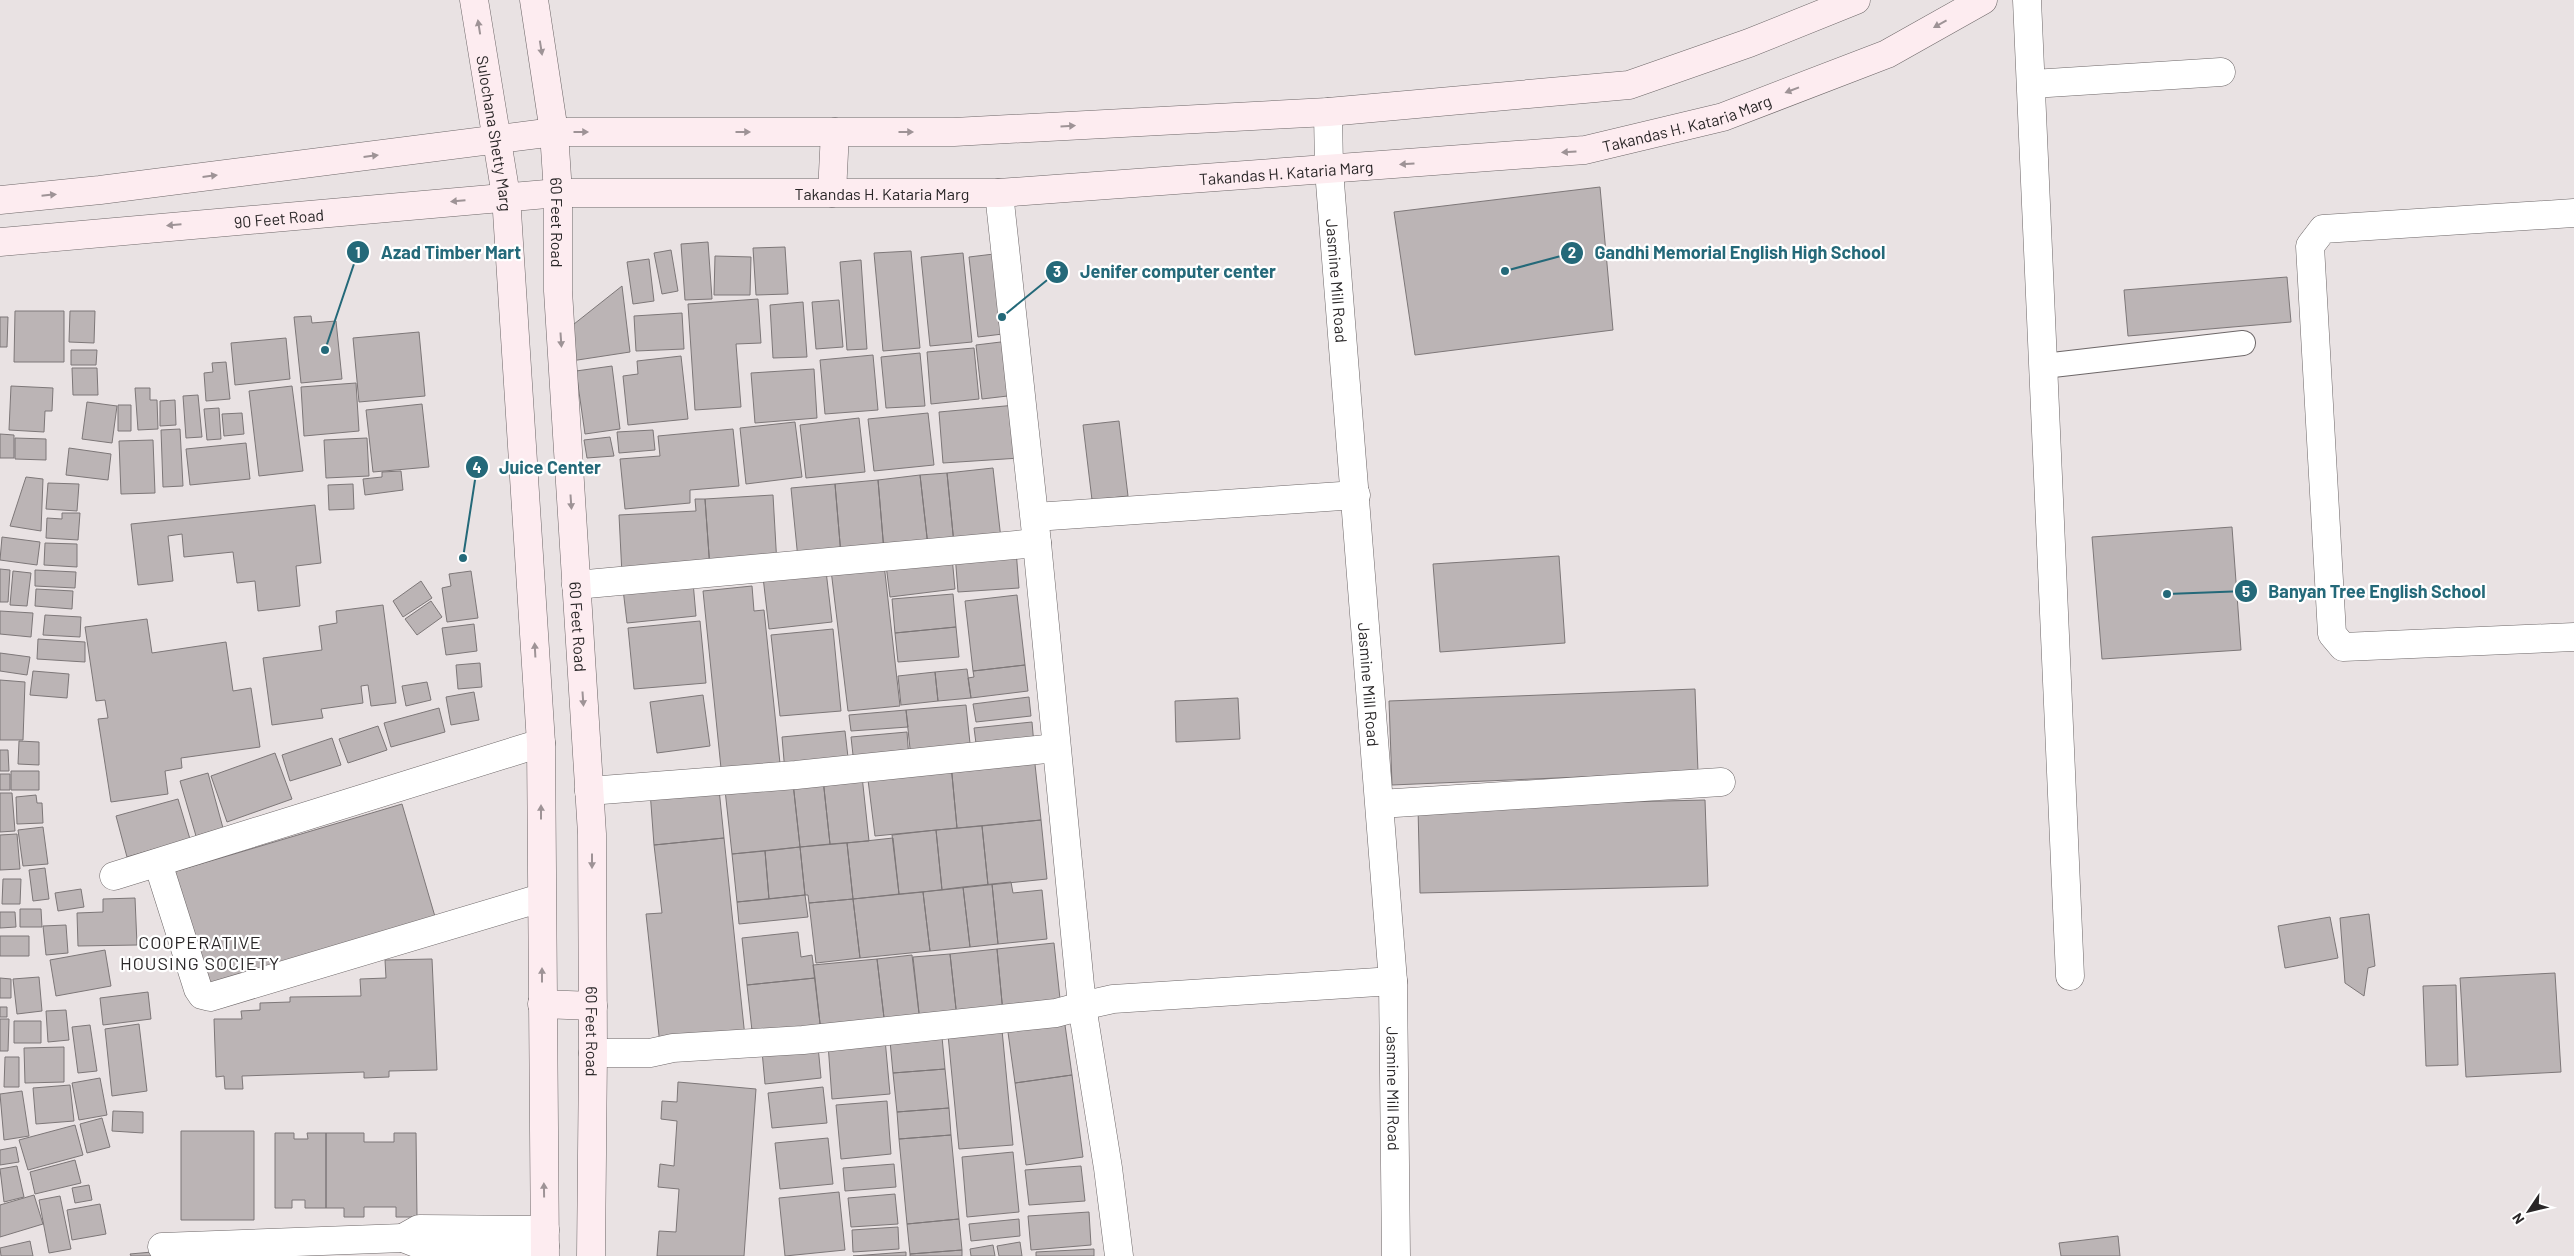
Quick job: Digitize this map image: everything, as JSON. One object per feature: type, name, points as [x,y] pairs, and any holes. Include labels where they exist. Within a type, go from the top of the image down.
[{"type":"main road","name":"Sulochana Shetty Marg","points":[[474,0],[506,196],[541,743]]},
{"type":"main road","name":"60 Feet Road","points":[[534,0],[554,132],[558,193],[558,291],[592,834],[593,1053],[590,1256]]},
{"type":"main road","points":[[0,200],[100,190],[554,132],[954,132],[1328,112],[1629,85],[1749,43],[1856,0]]},
{"type":"main road","name":"Takandas H. Kataria Marg","points":[[558,193],[999,193],[1585,150],[1723,117],[1886,54],[1983,0]]},
{"type":"main road","points":[[832,193],[834,132]]},
{"type":"main road","name":"90 Feet Road","points":[[0,242],[506,196],[558,193]]},
{"type":"main road","points":[[541,743],[545,1244]]},
{"type":"main road","points":[[542,1004],[593,1006]]},
{"type":"street","points":[[2027,0],[2070,976]]},
{"type":"street","points":[[2032,84],[2221,72]]},
{"type":"street","name":"Jasmine Mill Road","points":[[1328,112],[1329,170],[1393,981],[1396,1256]]},
{"type":"street","points":[[999,193],[1036,530],[1082,1006],[1108,1168],[1119,1256]]},
{"type":"street","points":[[2574,213],[2324,229],[2310,246],[2332,634],[2343,648],[2574,637]]},
{"type":"street","points":[[576,585],[1036,530],[1356,495]]},
{"type":"street","points":[[114,876],[541,743]]},
{"type":"street","points":[[589,791],[796,775],[1056,748]]},
{"type":"street","points":[[1380,804],[1721,782]]},
{"type":"street","points":[[158,863],[198,989],[202,995],[210,997],[541,898]]},
{"type":"street","points":[[593,1053],[650,1053],[673,1048],[830,1038],[1056,1013],[1113,999],[1393,981]]},
{"type":"street","points":[[162,1247],[403,1238],[421,1245],[437,1246],[545,1244]]},
{"type":"lane","points":[[2044,366],[2243,343]]},
{"type":"building","points":[[1600,187],[1613,330],[1415,355],[1394,212]]},
{"type":"building","points":[[708,242],[712,299],[685,300],[681,244]]},
{"type":"building","points":[[785,247],[788,294],[756,295],[753,248]]},
{"type":"building","points":[[671,250],[678,291],[662,294],[654,253]]},
{"type":"building","points":[[911,251],[920,348],[883,351],[874,253]]},
{"type":"building","points":[[963,253],[972,342],[930,346],[921,257]]},
{"type":"building","points":[[1002,253],[1011,333],[978,337],[969,257]]},
{"type":"building","points":[[715,256],[751,257],[750,295],[714,295]]},
{"type":"building","points":[[649,259],[654,301],[633,304],[627,262]]},
{"type":"building","points":[[861,260],[867,349],[847,350],[840,262]]},
{"type":"building","points":[[2287,277],[2291,322],[2128,336],[2124,290]]},
{"type":"building","points":[[622,286],[630,352],[571,361],[569,328]]},
{"type":"building","points":[[758,299],[761,343],[736,344],[741,407],[695,410],[688,304]]},
{"type":"building","points":[[839,300],[843,347],[816,349],[812,302]]},
{"type":"building","points":[[803,302],[807,357],[773,358],[770,305]]},
{"type":"building","points":[[15,311],[64,311],[64,362],[14,362]]},
{"type":"building","points":[[70,311],[95,311],[94,343],[69,342]]},
{"type":"building","points":[[682,313],[684,349],[636,351],[634,316]]},
{"type":"building","points":[[311,316],[312,323],[336,321],[342,379],[301,383],[294,317]]},
{"type":"building","points":[[0,317],[8,317],[7,347],[0,347]]},
{"type":"building","points":[[419,332],[425,396],[359,402],[353,338]]},
{"type":"building","points":[[286,338],[290,379],[235,385],[231,343]]},
{"type":"building","points":[[1009,341],[1016,395],[982,399],[976,345]]},
{"type":"building","points":[[974,348],[979,399],[931,404],[927,352]]},
{"type":"building","points":[[71,350],[97,350],[96,365],[71,365]]},
{"type":"building","points":[[920,353],[925,406],[886,408],[881,357]]},
{"type":"building","points":[[873,355],[878,410],[825,414],[820,360]]},
{"type":"building","points":[[681,356],[688,419],[628,425],[623,376],[638,374],[637,361]]},
{"type":"building","points":[[226,362],[230,399],[206,401],[204,373],[213,372],[212,363]]},
{"type":"building","points":[[612,366],[620,429],[585,434],[576,371]]},
{"type":"building","points":[[72,368],[97,368],[98,395],[73,395]]},
{"type":"building","points":[[814,369],[817,418],[755,423],[751,373]]},
{"type":"building","points":[[356,383],[359,431],[304,436],[301,387]]},
{"type":"building","points":[[11,386],[53,388],[52,411],[45,411],[44,432],[9,430]]},
{"type":"building","points":[[292,386],[303,471],[259,476],[249,391]]},
{"type":"building","points":[[135,388],[150,388],[150,400],[157,400],[158,429],[138,430]]},
{"type":"building","points":[[198,395],[202,437],[186,438],[183,396]]},
{"type":"building","points":[[175,400],[176,425],[160,426],[160,401]]},
{"type":"building","points":[[87,402],[117,406],[112,443],[82,439]]},
{"type":"building","points":[[422,404],[429,467],[373,472],[366,410]]},
{"type":"building","points":[[118,405],[131,405],[131,431],[118,431]]},
{"type":"building","points":[[1016,405],[1020,458],[943,463],[939,412]]},
{"type":"building","points":[[219,408],[221,439],[207,440],[204,409]]},
{"type":"building","points":[[242,413],[244,434],[224,436],[222,414]]},
{"type":"building","points":[[928,413],[934,465],[874,471],[868,419]]},
{"type":"building","points":[[859,418],[865,472],[806,478],[800,425]]},
{"type":"building","points":[[1119,421],[1128,496],[1092,500],[1083,425]]},
{"type":"building","points":[[795,422],[802,477],[746,484],[740,428]]},
{"type":"building","points":[[180,429],[183,486],[163,487],[161,430]]},
{"type":"building","points":[[733,429],[739,486],[690,490],[690,503],[625,509],[620,459],[660,456],[658,436]]},
{"type":"building","points":[[653,430],[655,450],[619,453],[617,432]]},
{"type":"building","points":[[0,434],[14,435],[14,458],[0,458]]},
{"type":"building","points":[[610,437],[614,456],[587,458],[584,440]]},
{"type":"building","points":[[15,438],[46,439],[46,460],[15,459]]},
{"type":"building","points":[[367,438],[369,476],[326,478],[324,440]]},
{"type":"building","points":[[153,440],[155,493],[121,494],[119,441]]},
{"type":"building","points":[[246,443],[250,479],[190,485],[186,449]]},
{"type":"building","points":[[69,448],[111,454],[108,480],[66,475]]},
{"type":"building","points":[[993,468],[1001,539],[954,544],[947,473]]},
{"type":"building","points":[[401,471],[403,490],[365,495],[363,479],[382,477],[382,472]]},
{"type":"building","points":[[947,473],[954,544],[928,546],[920,475]]},
{"type":"building","points":[[920,475],[928,546],[884,551],[878,480]]},
{"type":"building","points":[[26,477],[43,479],[41,531],[10,526]]},
{"type":"building","points":[[878,480],[884,551],[841,555],[835,484]]},
{"type":"building","points":[[48,483],[79,484],[77,511],[46,509]]},
{"type":"building","points":[[353,484],[354,509],[329,510],[328,485]]},
{"type":"building","points":[[835,484],[841,555],[798,559],[791,488]]},
{"type":"building","points":[[773,495],[777,565],[710,569],[705,499]]},
{"type":"building","points":[[695,499],[705,499],[710,569],[622,575],[619,515],[696,511]]},
{"type":"building","points":[[315,505],[321,563],[296,566],[300,606],[258,611],[255,581],[237,583],[233,552],[184,557],[182,534],[168,536],[173,581],[138,585],[131,524]]},
{"type":"building","points":[[62,513],[80,513],[78,540],[46,538],[47,518],[62,519]]},
{"type":"building","points":[[2232,527],[2241,650],[2102,659],[2092,537]]},
{"type":"building","points":[[2,537],[40,542],[37,565],[0,560]]},
{"type":"building","points":[[45,543],[77,544],[77,567],[44,565]]},
{"type":"building","points":[[1016,550],[1019,588],[958,592],[955,554]]},
{"type":"building","points":[[1559,556],[1565,643],[1440,652],[1433,564]]},
{"type":"building","points":[[952,557],[955,589],[890,597],[886,565]]},
{"type":"building","points":[[884,564],[900,706],[848,711],[831,570]]},
{"type":"building","points":[[0,569],[10,570],[8,602],[0,602]]},
{"type":"building","points":[[35,570],[76,572],[75,588],[35,586]]},
{"type":"building","points":[[13,571],[31,573],[27,606],[10,605]]},
{"type":"building","points":[[471,571],[478,618],[447,622],[442,588],[451,586],[449,574]]},
{"type":"building","points":[[826,571],[832,622],[769,629],[763,577]]},
{"type":"building","points":[[421,581],[432,598],[403,617],[393,601]]},
{"type":"building","points":[[693,582],[696,616],[627,623],[623,589]]},
{"type":"building","points":[[752,586],[754,611],[764,610],[781,773],[722,778],[703,591]]},
{"type":"building","points":[[36,589],[73,591],[72,609],[35,606]]},
{"type":"building","points":[[953,594],[956,627],[895,633],[892,599]]},
{"type":"building","points":[[1017,595],[1025,665],[973,671],[965,601]]},
{"type":"building","points":[[431,601],[442,617],[417,635],[405,619]]},
{"type":"building","points":[[383,605],[396,703],[371,706],[368,685],[361,686],[363,703],[321,709],[323,718],[272,725],[263,658],[322,650],[319,626],[337,623],[336,611]]},
{"type":"building","points":[[0,611],[33,613],[31,637],[0,634]]},
{"type":"building","points":[[45,615],[81,617],[80,637],[43,635]]},
{"type":"building","points":[[147,619],[152,653],[226,642],[233,691],[251,688],[260,747],[181,758],[182,768],[165,771],[168,794],[111,802],[98,719],[108,718],[105,700],[96,701],[85,627]]},
{"type":"building","points":[[700,621],[706,683],[634,689],[628,628]]},
{"type":"building","points":[[474,624],[477,651],[446,655],[442,628]]},
{"type":"building","points":[[956,627],[959,657],[898,662],[895,633]]},
{"type":"building","points":[[833,629],[841,711],[780,716],[771,635]]},
{"type":"building","points":[[38,639],[85,642],[85,662],[37,659]]},
{"type":"building","points":[[0,653],[30,657],[27,675],[0,671]]},
{"type":"building","points":[[480,663],[482,687],[458,689],[456,665]]},
{"type":"building","points":[[1025,665],[1028,691],[971,698],[968,678],[974,677],[973,671]]},
{"type":"building","points":[[967,669],[971,698],[938,701],[935,672]]},
{"type":"building","points":[[33,671],[69,674],[67,698],[30,695]]},
{"type":"building","points":[[935,672],[938,701],[901,705],[898,676]]},
{"type":"building","points":[[0,680],[25,682],[23,740],[0,740]]},
{"type":"building","points":[[427,682],[431,700],[406,706],[402,686]]},
{"type":"building","points":[[1695,689],[1698,772],[1392,785],[1389,701]]},
{"type":"building","points":[[474,692],[479,720],[451,725],[446,697]]},
{"type":"building","points":[[703,695],[710,746],[657,753],[650,702]]},
{"type":"building","points":[[1029,697],[1031,716],[976,722],[973,704]]},
{"type":"building","points":[[1238,698],[1240,739],[1176,742],[1175,701]]},
{"type":"building","points":[[966,705],[971,753],[911,758],[906,710]]},
{"type":"building","points":[[439,708],[445,732],[391,747],[384,723]]},
{"type":"building","points":[[906,710],[908,727],[851,731],[849,715]]},
{"type":"building","points":[[1032,722],[1034,745],[977,751],[974,728]]},
{"type":"building","points":[[378,726],[387,750],[348,763],[339,739]]},
{"type":"building","points":[[845,731],[849,766],[785,772],[782,737]]},
{"type":"building","points":[[907,732],[909,759],[854,764],[851,737]]},
{"type":"building","points":[[332,738],[341,765],[290,781],[282,755]]},
{"type":"building","points":[[19,741],[39,742],[39,765],[18,764]]},
{"type":"building","points":[[0,750],[8,750],[9,771],[0,771]]},
{"type":"building","points":[[275,753],[292,799],[227,822],[211,776]]},
{"type":"building","points":[[1034,755],[1041,820],[957,828],[951,764]]},
{"type":"building","points":[[951,764],[957,828],[875,836],[867,772]]},
{"type":"building","points":[[11,771],[39,771],[39,790],[11,790]]},
{"type":"building","points":[[208,773],[223,828],[196,836],[180,781]]},
{"type":"building","points":[[0,774],[10,774],[10,790],[0,790]]},
{"type":"building","points":[[862,776],[869,841],[830,844],[823,779]]},
{"type":"building","points":[[823,779],[830,844],[800,847],[793,783]]},
{"type":"building","points":[[793,783],[800,847],[732,854],[725,790]]},
{"type":"building","points":[[719,789],[724,838],[654,845],[650,791]]},
{"type":"building","points":[[0,793],[12,793],[15,831],[0,832]]},
{"type":"building","points":[[36,795],[37,803],[42,803],[43,823],[17,824],[16,797]]},
{"type":"building","points":[[178,799],[190,839],[127,857],[116,816]]},
{"type":"building","points":[[1705,800],[1708,886],[1420,893],[1418,807]]},
{"type":"building","points":[[402,804],[436,920],[204,988],[170,873]]},
{"type":"building","points":[[1041,820],[1047,879],[988,885],[982,826]]},
{"type":"building","points":[[982,826],[988,885],[942,890],[936,830]]},
{"type":"building","points":[[43,827],[48,864],[23,866],[18,830]]},
{"type":"building","points":[[936,830],[942,890],[899,894],[892,835]]},
{"type":"building","points":[[17,834],[20,869],[0,870],[0,835]]},
{"type":"building","points":[[724,838],[745,1037],[660,1045],[646,914],[662,913],[654,845]]},
{"type":"building","points":[[893,838],[899,894],[853,899],[847,843]]},
{"type":"building","points":[[847,843],[853,899],[809,903],[808,895],[805,895],[800,847]]},
{"type":"building","points":[[800,847],[805,895],[769,899],[765,851]]},
{"type":"building","points":[[765,851],[769,899],[737,902],[732,854]]},
{"type":"building","points":[[45,868],[49,899],[33,901],[29,870]]},
{"type":"building","points":[[3,879],[21,879],[20,904],[2,904]]},
{"type":"building","points":[[1011,882],[1013,893],[1042,890],[1047,939],[998,944],[992,884]]},
{"type":"building","points":[[992,884],[998,944],[970,947],[963,887]]},
{"type":"building","points":[[963,887],[970,947],[930,951],[923,892]]},
{"type":"building","points":[[81,889],[84,907],[58,911],[55,893]]},
{"type":"building","points":[[923,892],[930,951],[860,958],[853,899]]},
{"type":"building","points":[[805,895],[808,917],[739,924],[737,902]]},
{"type":"building","points":[[135,898],[137,945],[78,946],[77,913],[103,912],[103,899]]},
{"type":"building","points":[[853,899],[860,958],[816,963],[809,903]]},
{"type":"building","points":[[20,909],[41,909],[42,927],[20,927]]},
{"type":"building","points":[[0,912],[15,912],[16,927],[0,928]]},
{"type":"building","points":[[2369,914],[2375,966],[2368,968],[2364,996],[2345,983],[2340,918]]},
{"type":"building","points":[[2330,917],[2338,958],[2285,968],[2278,926]]},
{"type":"building","points":[[66,925],[68,953],[46,955],[43,926]]},
{"type":"building","points":[[798,932],[801,957],[812,955],[815,978],[747,985],[742,938]]},
{"type":"building","points":[[0,936],[29,936],[29,956],[0,956]]},
{"type":"building","points":[[1054,943],[1061,1008],[1003,1013],[997,949]]},
{"type":"building","points":[[997,949],[1003,1013],[957,1018],[950,954]]},
{"type":"building","points":[[105,950],[111,986],[56,996],[50,960]]},
{"type":"building","points":[[950,954],[957,1018],[920,1022],[913,957]]},
{"type":"building","points":[[912,955],[920,1022],[885,1026],[877,959]]},
{"type":"building","points":[[432,959],[437,1070],[389,1071],[389,1077],[364,1078],[364,1072],[242,1076],[243,1089],[225,1089],[224,1076],[216,1077],[214,1019],[242,1019],[241,1011],[260,1010],[260,1003],[290,1002],[290,997],[361,996],[360,979],[386,978],[385,960]]},
{"type":"building","points":[[877,959],[885,1026],[821,1032],[813,965]]},
{"type":"building","points":[[2555,973],[2561,1072],[2466,1077],[2460,978]]},
{"type":"building","points":[[39,977],[42,1011],[17,1014],[13,979]]},
{"type":"building","points":[[0,978],[11,979],[11,998],[0,998]]},
{"type":"building","points":[[815,978],[821,1032],[753,1040],[747,985]]},
{"type":"building","points":[[2456,985],[2458,1065],[2426,1066],[2423,986]]},
{"type":"building","points":[[148,992],[151,1019],[103,1025],[100,998]]},
{"type":"building","points":[[0,1007],[7,1007],[7,1017],[0,1017]]},
{"type":"building","points":[[66,1010],[69,1040],[48,1042],[46,1011]]},
{"type":"building","points":[[1064,1018],[1072,1075],[1015,1083],[1007,1025]]},
{"type":"building","points":[[0,1019],[9,1019],[8,1051],[0,1051]]},
{"type":"building","points":[[14,1021],[41,1021],[41,1043],[14,1043]]},
{"type":"building","points":[[139,1024],[147,1091],[112,1096],[105,1029]]},
{"type":"building","points":[[90,1025],[97,1071],[78,1073],[72,1027]]},
{"type":"building","points":[[1002,1030],[1013,1145],[959,1149],[948,1035]]},
{"type":"building","points":[[942,1037],[945,1069],[893,1073],[890,1041]]},
{"type":"building","points":[[885,1039],[890,1094],[832,1099],[828,1044]]},
{"type":"building","points":[[818,1046],[821,1078],[765,1084],[762,1051]]},
{"type":"building","points":[[64,1047],[64,1082],[25,1083],[24,1048]]},
{"type":"building","points":[[5,1057],[19,1057],[19,1087],[4,1087]]},
{"type":"building","points":[[945,1069],[949,1108],[897,1112],[893,1073]]},
{"type":"building","points":[[1072,1075],[1083,1157],[1026,1165],[1015,1083]]},
{"type":"building","points":[[100,1078],[107,1115],[79,1120],[72,1083]]},
{"type":"building","points":[[678,1082],[756,1089],[744,1256],[657,1256],[659,1231],[676,1232],[679,1189],[658,1187],[660,1164],[674,1166],[677,1121],[661,1119],[662,1101],[677,1102]]},
{"type":"building","points":[[70,1085],[74,1121],[36,1124],[33,1088]]},
{"type":"building","points":[[823,1087],[827,1123],[772,1128],[768,1093]]},
{"type":"building","points":[[22,1091],[29,1136],[4,1140],[0,1094]]},
{"type":"building","points":[[887,1101],[891,1154],[841,1159],[836,1105]]},
{"type":"building","points":[[949,1108],[951,1135],[899,1139],[897,1112]]},
{"type":"building","points":[[113,1111],[143,1112],[143,1133],[112,1131]]},
{"type":"building","points":[[102,1118],[110,1147],[87,1153],[80,1124]]},
{"type":"building","points":[[75,1125],[83,1155],[28,1170],[19,1140]]},
{"type":"building","points":[[181,1131],[254,1131],[254,1220],[181,1220]]},
{"type":"building","points":[[275,1133],[294,1133],[294,1139],[308,1139],[307,1133],[326,1133],[326,1208],[305,1208],[305,1200],[292,1200],[292,1208],[275,1208]]},
{"type":"building","points":[[326,1133],[364,1133],[364,1142],[394,1142],[394,1133],[416,1133],[417,1217],[396,1217],[396,1207],[364,1207],[364,1217],[344,1217],[344,1208],[326,1208]]},
{"type":"building","points":[[951,1135],[959,1219],[907,1224],[899,1139]]},
{"type":"building","points":[[828,1138],[833,1184],[780,1189],[775,1143]]},
{"type":"building","points":[[16,1147],[19,1162],[0,1165],[0,1150]]},
{"type":"building","points":[[1013,1152],[1019,1212],[967,1217],[962,1157]]},
{"type":"building","points":[[75,1160],[81,1183],[35,1194],[30,1172]]},
{"type":"building","points":[[894,1164],[896,1187],[845,1191],[843,1168]]},
{"type":"building","points":[[17,1166],[24,1197],[4,1202],[0,1169]]},
{"type":"building","points":[[1081,1166],[1085,1201],[1029,1205],[1025,1170]]},
{"type":"building","points":[[89,1185],[92,1200],[75,1203],[72,1188]]},
{"type":"building","points":[[839,1192],[845,1250],[785,1256],[779,1198]]},
{"type":"building","points":[[895,1194],[898,1224],[851,1227],[848,1198]]},
{"type":"building","points":[[34,1195],[43,1224],[0,1237],[0,1205]]},
{"type":"building","points":[[60,1196],[71,1249],[49,1253],[39,1200]]},
{"type":"building","points":[[100,1204],[106,1234],[72,1240],[67,1210]]},
{"type":"building","points":[[1089,1212],[1091,1245],[1031,1250],[1028,1216]]},
{"type":"building","points":[[959,1219],[962,1250],[910,1254],[907,1224]]},
{"type":"building","points":[[1019,1219],[1020,1236],[971,1241],[969,1224]]},
{"type":"building","points":[[898,1227],[899,1249],[853,1252],[852,1230]]},
{"type":"building","points":[[2118,1236],[2120,1256],[2061,1256],[2059,1243]]},
{"type":"building","points":[[30,1241],[33,1256],[1,1256],[0,1248]]},
{"type":"building","points":[[1020,1242],[1022,1256],[999,1256],[997,1246]]},
{"type":"building","points":[[993,1245],[995,1256],[971,1256],[970,1249]]},
{"type":"building","points":[[1094,1249],[1094,1256],[1036,1256],[1036,1252]]},
{"type":"building","points":[[962,1250],[962,1256],[910,1256],[910,1254]]},
{"type":"building","points":[[152,1252],[152,1256],[131,1256],[130,1254]]},
{"type":"building","points":[[906,1252],[906,1256],[853,1256]]},
{"type":"place","name":"Gandhi Memorial English High School","points":[[1505,271]]},
{"type":"place","name":"Jenifer computer center","points":[[1002,317]]},
{"type":"place","name":"Azad Timber Mart","points":[[325,350]]},
{"type":"place","name":"Juice Center","points":[[463,558]]},
{"type":"place","name":"Banyan Tree English School","points":[[2167,594]]},
{"type":"district","name":"COOPERATIVE HOUSING SOCIETY","points":[[200,952]]}]
